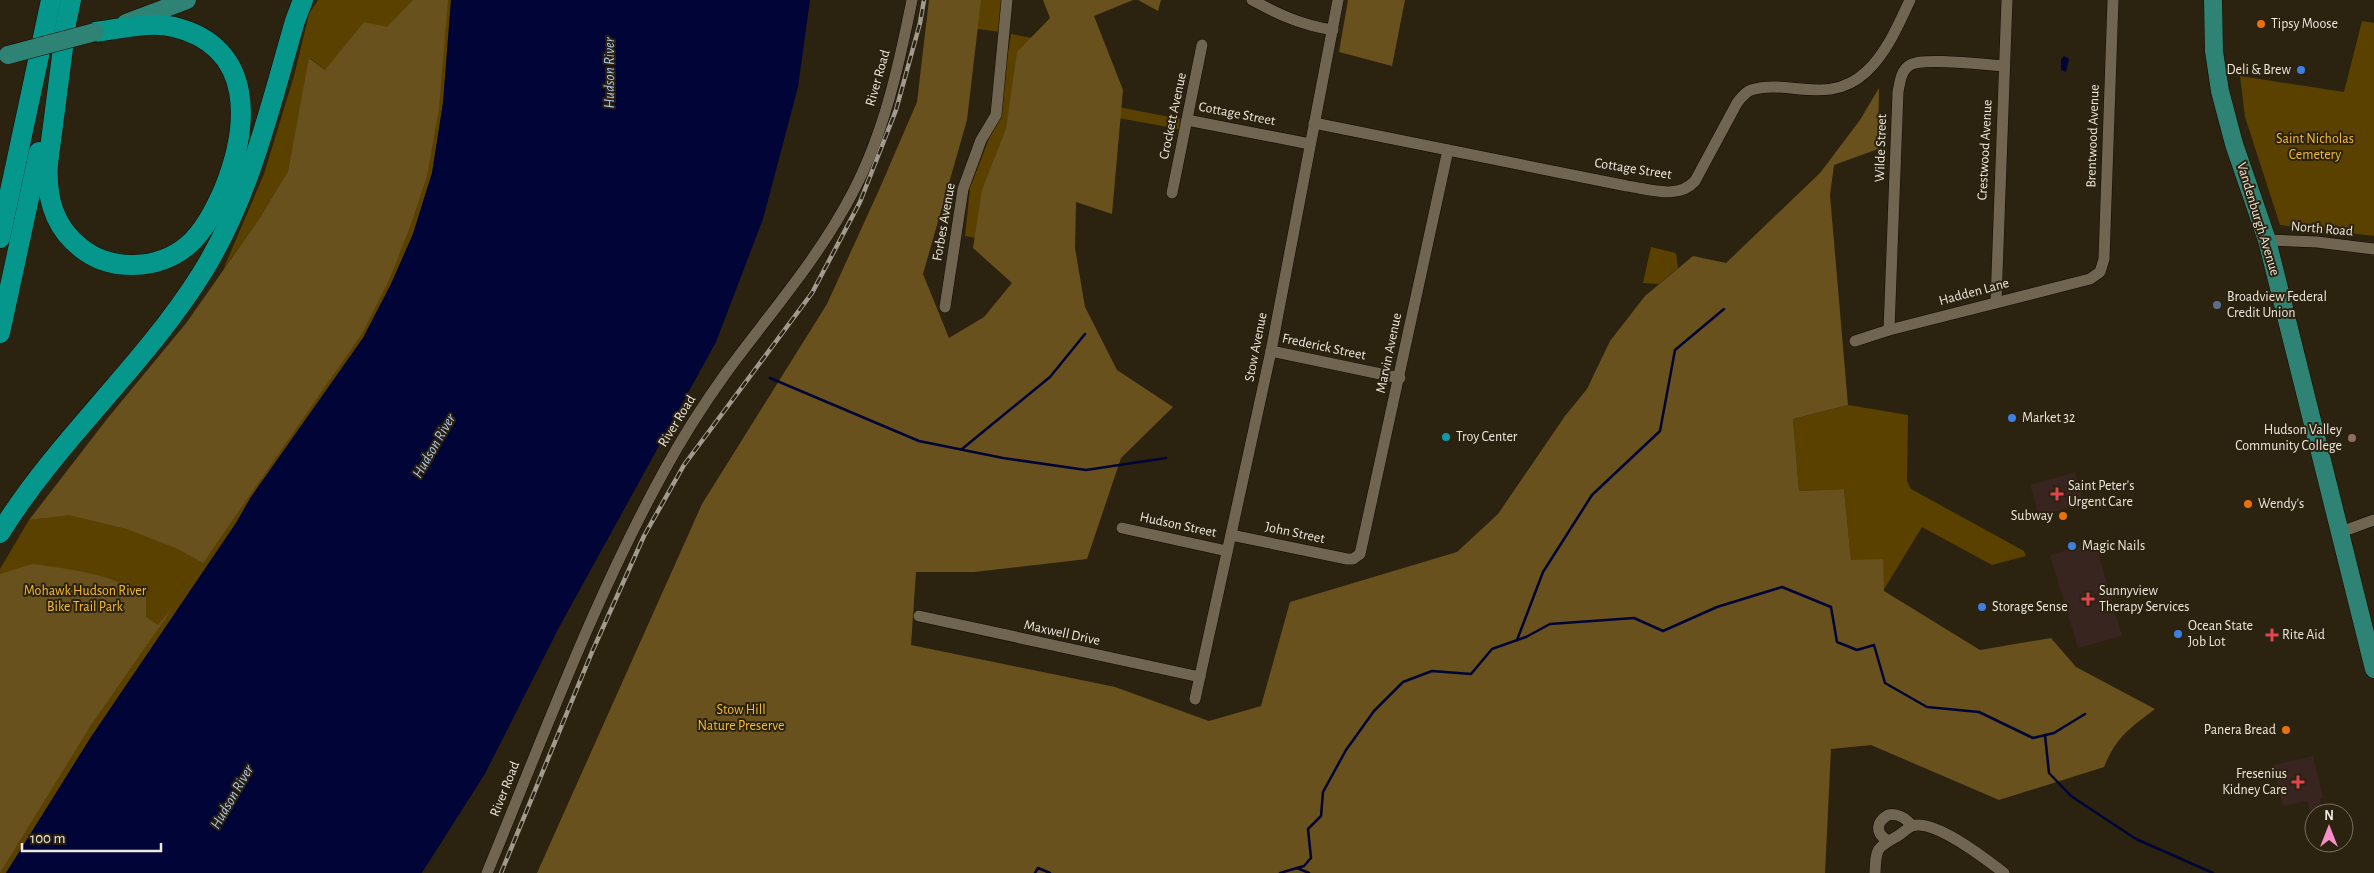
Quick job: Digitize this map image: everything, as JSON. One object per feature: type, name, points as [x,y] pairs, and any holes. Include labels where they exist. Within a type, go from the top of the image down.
[{"type":"highway","points":[[0,238],[51,0]]},
{"type":"highway","points":[[0,333],[71,0]]},
{"type":"highway","points":[[0,533],[33,484],[175,312],[212,256],[230,221],[251,170],[295,21],[303,0]]},
{"type":"highway","points":[[66,25],[47,178],[50,203],[60,226],[85,251],[97,257],[124,264],[152,263],[176,253],[196,237],[221,196],[233,163],[242,128],[240,91],[224,58],[206,41],[184,30],[153,26],[95,32]]},
{"type":"highway","points":[[0,186],[34,81]]},
{"type":"main road","points":[[4,56],[95,32],[187,0]]},
{"type":"main road","name":"Vandenburgh Avenue","points":[[2213,0],[2214,51],[2220,91],[2234,144],[2267,240],[2374,669]]},
{"type":"street","name":"River Road","points":[[487,873],[614,567],[663,474],[704,405],[810,262],[853,192],[864,168],[896,74],[912,0]]},
{"type":"street","name":"Forbes Avenue","points":[[945,307],[963,189],[981,140],[996,115],[1007,0]]},
{"type":"street","points":[[1252,0],[1278,14],[1305,25],[1333,30]]},
{"type":"street","name":"Stow Avenue","points":[[1195,699],[1271,352],[1338,0]]},
{"type":"street","name":"Cottage Street","points":[[1314,123],[1664,192],[1684,191],[1695,181],[1737,103],[1744,94],[1750,90],[1769,87],[1824,90],[1853,81],[1865,73],[1875,62],[1910,0]]},
{"type":"street","name":"Crestwood Avenue","points":[[1996,302],[2007,0]]},
{"type":"street","name":"Brentwood Avenue","points":[[2100,272],[2104,259],[2113,0]]},
{"type":"street","name":"Crockett Avenue","points":[[1172,193],[1202,45]]},
{"type":"street","name":"Wilde Street","points":[[1889,330],[1898,92],[1902,75],[1909,65],[1924,62],[2004,66]]},
{"type":"street","name":"Cottage Street","points":[[1187,120],[1310,144]]},
{"type":"street","name":"Marvin Avenue","points":[[1353,559],[1362,550],[1448,150]]},
{"type":"street","name":"North Road","points":[[2267,240],[2317,242],[2374,249]]},
{"type":"street","name":"Hadden Lane","points":[[1855,341],[1889,330],[2090,279],[2100,272]]},
{"type":"street","name":"Frederick Street","points":[[1271,352],[1400,378]]},
{"type":"street","points":[[2341,532],[2374,520]]},
{"type":"street","name":"Hudson Street","points":[[1122,528],[1227,552]]},
{"type":"street","name":"John Street","points":[[1231,535],[1353,559]]},
{"type":"street","name":"Maxwell Drive","points":[[919,616],[1200,677]]},
{"type":"street","points":[[1887,840],[1879,835],[1878,830],[1880,820],[1888,815],[1902,818],[1912,826]]},
{"type":"street","points":[[1875,873],[1879,848],[1887,840],[1895,838],[1912,826],[1924,826],[1953,837],[2004,873]]},
{"type":"shaded area","name":"Saint Peter's Urgent Care","points":[[2075,472],[2084,503],[2039,516],[2030,485]]},
{"type":"shaded area","name":"Sunnyview Therapy Services","points":[[2095,542],[2122,636],[2078,648],[2050,555]]},
{"type":"shaded area","name":"Fresenius Kidney Care","points":[[2313,756],[2323,798],[2320,799],[2321,803],[2308,803],[2307,801],[2283,806],[2273,765]]},
{"type":"green space","name":"Mohawk Hudson River Bike Trail Park","points":[[318,0],[451,0],[443,103],[432,173],[413,234],[391,284],[363,338],[251,497],[236,523],[91,737],[6,873],[0,873],[0,578],[3,573],[0,574],[0,569],[29,520],[45,518],[258,254],[325,70],[310,58],[288,171],[259,219],[223,270],[264,174],[294,76],[309,14]]},
{"type":"green space","name":"Mohawk Hudson River Bike Trail Park","points":[[413,0],[448,0],[439,108],[427,176],[411,224],[390,278],[363,332],[203,563],[178,549],[127,529],[69,515],[29,520],[107,419],[187,322],[259,219],[288,171],[309,58],[325,70],[364,22],[387,27]]},
{"type":"green space","name":"Stow Hill Nature Preserve","points":[[929,0],[981,0],[967,120],[923,274],[949,338],[984,317],[1012,283],[973,248],[982,190],[1006,129],[1017,52],[1050,18],[1043,0],[1133,0],[1094,16],[1123,90],[1112,214],[1076,202],[1075,248],[1085,307],[1117,370],[1173,407],[1121,458],[1087,559],[974,572],[916,572],[911,645],[1115,687],[1209,721],[1261,706],[1290,602],[1457,552],[1498,514],[1565,416],[1587,389],[1610,341],[1645,296],[1693,256],[1726,263],[1820,173],[1860,120],[1879,88],[1878,149],[1834,165],[1830,195],[1848,405],[1793,419],[1799,491],[1844,489],[1851,560],[1883,559],[1884,591],[1980,650],[2051,638],[2076,667],[2155,709],[2119,740],[2104,767],[1999,800],[1871,745],[1831,749],[1825,873],[537,873],[702,504],[827,304],[879,190],[917,102]]},
{"type":"green space","points":[[976,0],[1004,0],[1001,32],[970,28]]},
{"type":"green space","points":[[1138,0],[1161,0],[1158,11]]},
{"type":"green space","points":[[1348,0],[1405,0],[1392,66],[1339,52]]},
{"type":"green space","name":"Saint Nicholas Cemetery","points":[[2362,21],[2374,23],[2374,236],[2280,225],[2245,117],[2240,76],[2344,92]]},
{"type":"green space","points":[[1011,34],[1093,49],[1082,100],[1180,119],[1179,129],[1079,111],[1044,250],[965,236],[970,188],[998,115]]},
{"type":"green space","points":[[1651,247],[1676,253],[1678,268],[1659,284],[1643,283]]},
{"type":"green space","points":[[1848,405],[1908,415],[1907,481],[1911,489],[2024,551],[2026,556],[1992,565],[1922,527],[1883,591],[1851,561],[1844,489],[1799,491],[1793,419]]},
{"type":"green space","points":[[32,564],[105,577],[132,588],[146,596],[146,617],[158,625],[174,606],[91,725],[0,873],[0,574]]},
{"type":"water","name":"Hudson River","points":[[451,0],[810,0],[798,87],[763,219],[716,342],[561,624],[485,774],[422,873],[6,873],[91,737],[236,523],[251,497],[363,338],[391,284],[413,234],[432,173],[443,103]]},
{"type":"water","points":[[2064,56],[2069,59],[2066,72],[2061,70],[2061,59]]},
{"type":"pier","points":[[660,446],[663,448],[563,625],[487,775],[425,873],[422,873],[485,774],[561,624]]},
{"type":"waterway","points":[[1517,640],[1543,572],[1592,495],[1660,431],[1675,350],[1724,309]]},
{"type":"waterway","points":[[962,449],[1050,377],[1085,334]]},
{"type":"waterway","points":[[770,378],[919,441],[1003,458],[1086,470],[1166,458]]},
{"type":"waterway","points":[[1280,873],[1304,866],[1311,858],[1308,829],[1321,816],[1323,792],[1346,750],[1374,711],[1403,682],[1432,671],[1471,674],[1492,649],[1526,637],[1550,624],[1634,618],[1663,631],[1717,607],[1782,587],[1831,607],[1837,642],[1857,650],[1874,645],[1885,683],[1927,707],[1979,712],[2033,738],[2054,733],[2085,714]]},
{"type":"waterway","points":[[2045,735],[2049,773],[2071,796],[2136,839],[2213,873]]},
{"type":"waterway","points":[[1035,873],[1038,868],[1050,873]]},
{"type":"waterway","points":[[1297,868],[1309,873]]},
{"type":"railway","points":[[501,873],[592,652],[644,536],[684,465],[812,293],[860,202],[896,110],[920,23],[924,0]]},
{"type":"place","name":"Tipsy Moose","points":[[2261,24]]},
{"type":"place","name":"Deli & Brew","points":[[2301,70]]},
{"type":"place","name":"Broadview Federal Credit Union","points":[[2217,305]]},
{"type":"place","name":"Market 32","points":[[2012,418]]},
{"type":"place","name":"Troy Center","points":[[1446,437]]},
{"type":"place","name":"Hudson Valley Community College","points":[[2352,438]]},
{"type":"place","name":"Saint Peter's Urgent Care","points":[[2057,494]]},
{"type":"place","name":"Wendy's","points":[[2248,504]]},
{"type":"place","name":"Subway","points":[[2063,516]]},
{"type":"place","name":"Magic Nails","points":[[2072,546]]},
{"type":"place","name":"Sunnyview Therapy Services","points":[[2088,599]]},
{"type":"place","name":"Storage Sense","points":[[1982,607]]},
{"type":"place","name":"Ocean State Job Lot","points":[[2178,634]]},
{"type":"place","name":"Rite Aid","points":[[2272,635]]},
{"type":"place","name":"Panera Bread","points":[[2286,730]]},
{"type":"place","name":"Fresenius Kidney Care","points":[[2298,782]]}]
